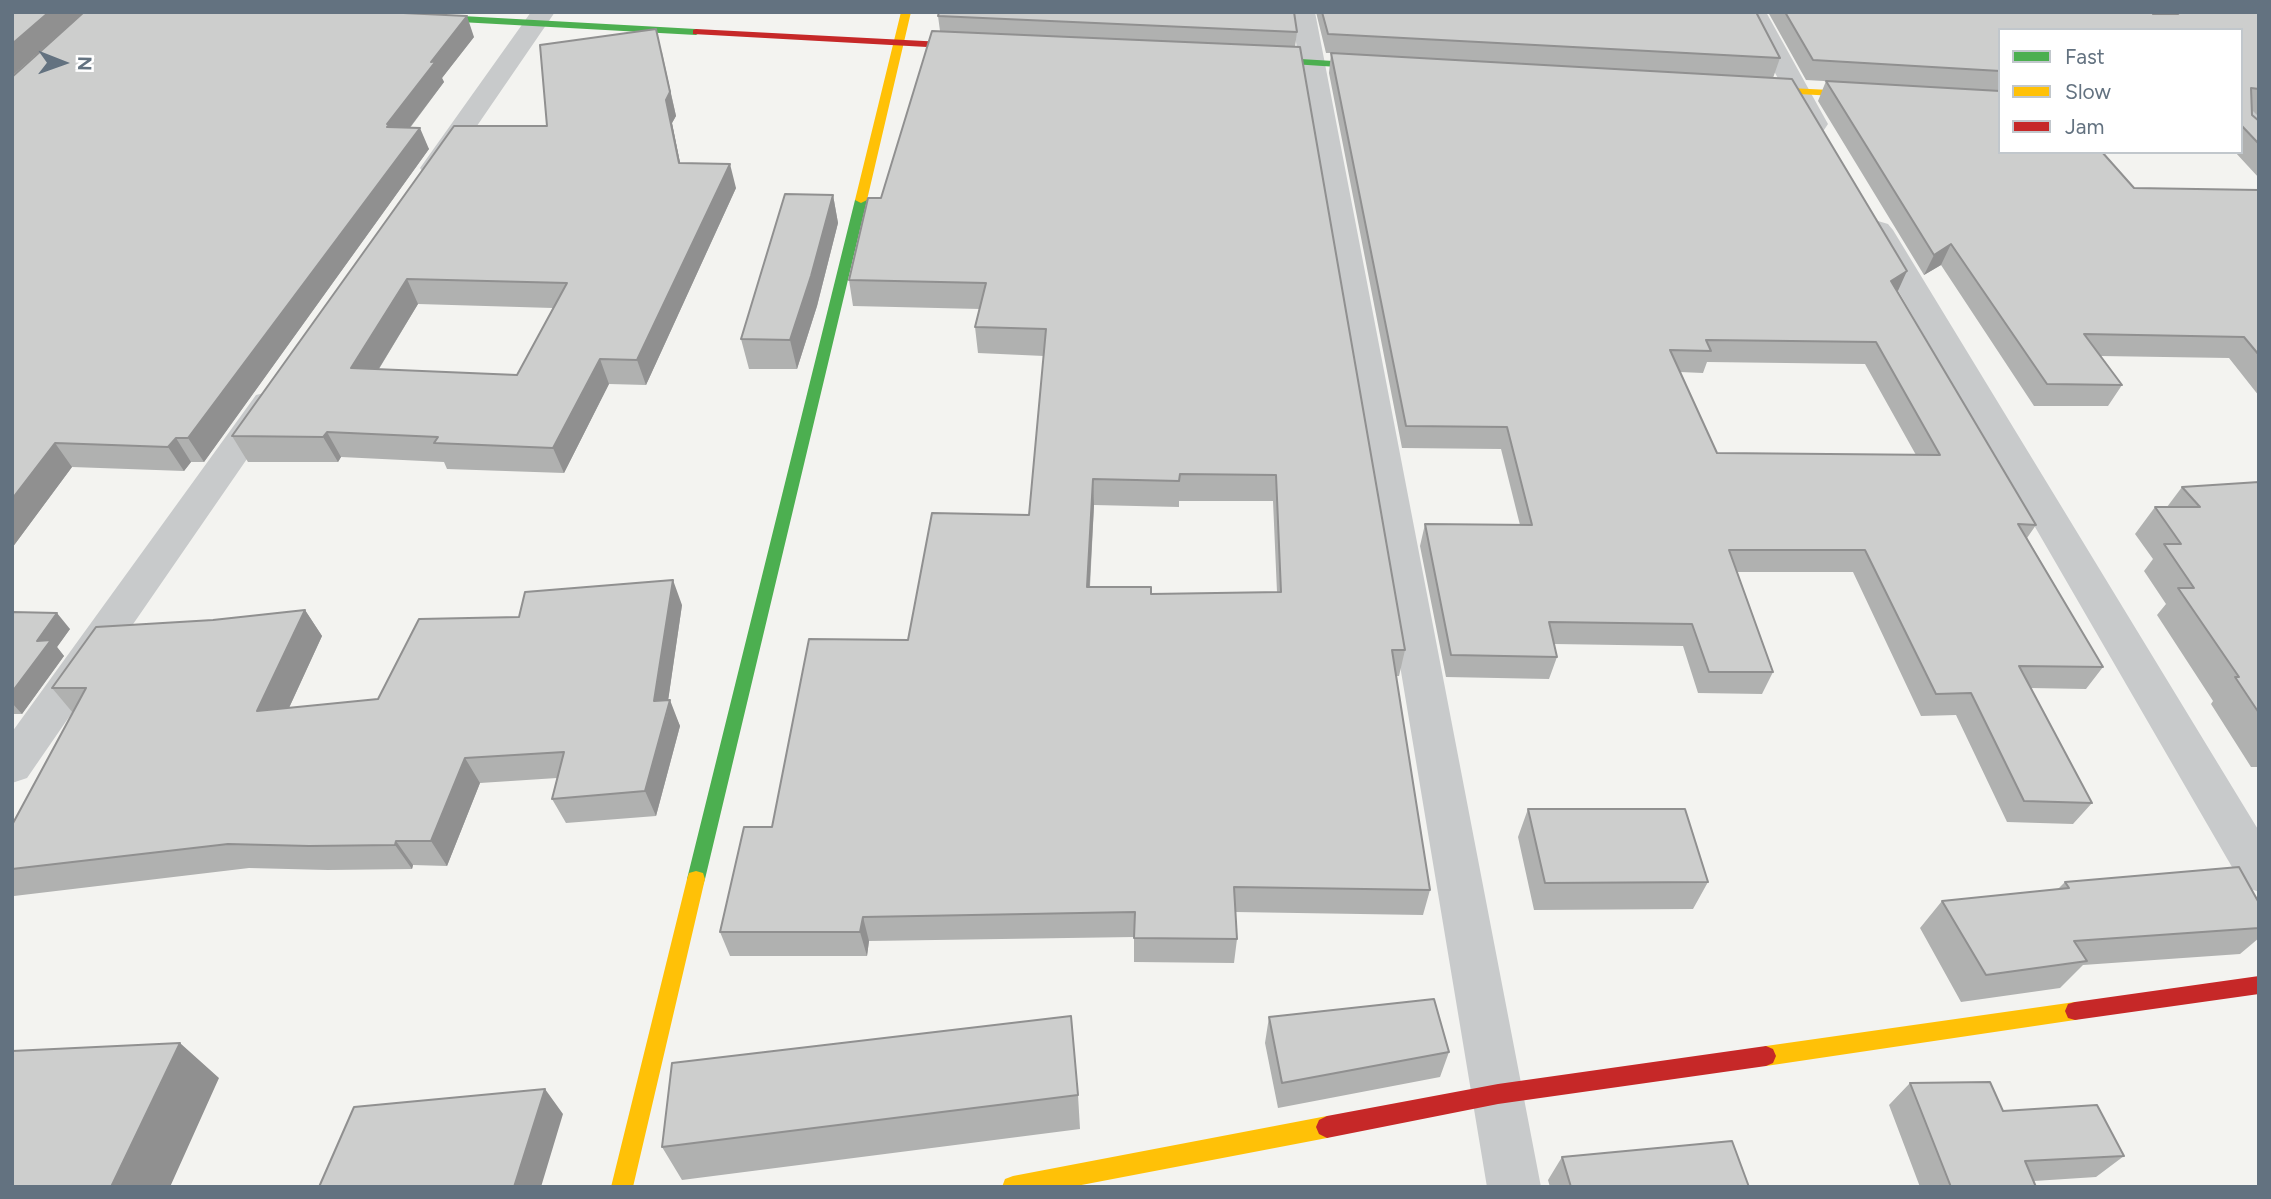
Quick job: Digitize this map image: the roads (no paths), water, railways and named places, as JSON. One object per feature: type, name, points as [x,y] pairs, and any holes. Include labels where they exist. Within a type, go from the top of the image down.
[{"type":"street","points":[[332,12],[541,17],[994,48]]},
{"type":"street","points":[[622,1187],[906,12]]},
{"type":"street","points":[[1303,12],[1514,1187]]},
{"type":"street","points":[[1754,12],[1796,92],[1832,152]]},
{"type":"street","points":[[419,191],[541,17]]},
{"type":"street","points":[[1229,58],[1395,67]]},
{"type":"street","points":[[1727,87],[1891,96]]},
{"type":"street","points":[[2243,117],[2259,135]]},
{"type":"street","points":[[1860,200],[2259,872]]},
{"type":"street","points":[[12,765],[283,382]]},
{"type":"street","points":[[1013,1187],[1498,1094],[2259,985]]}]
